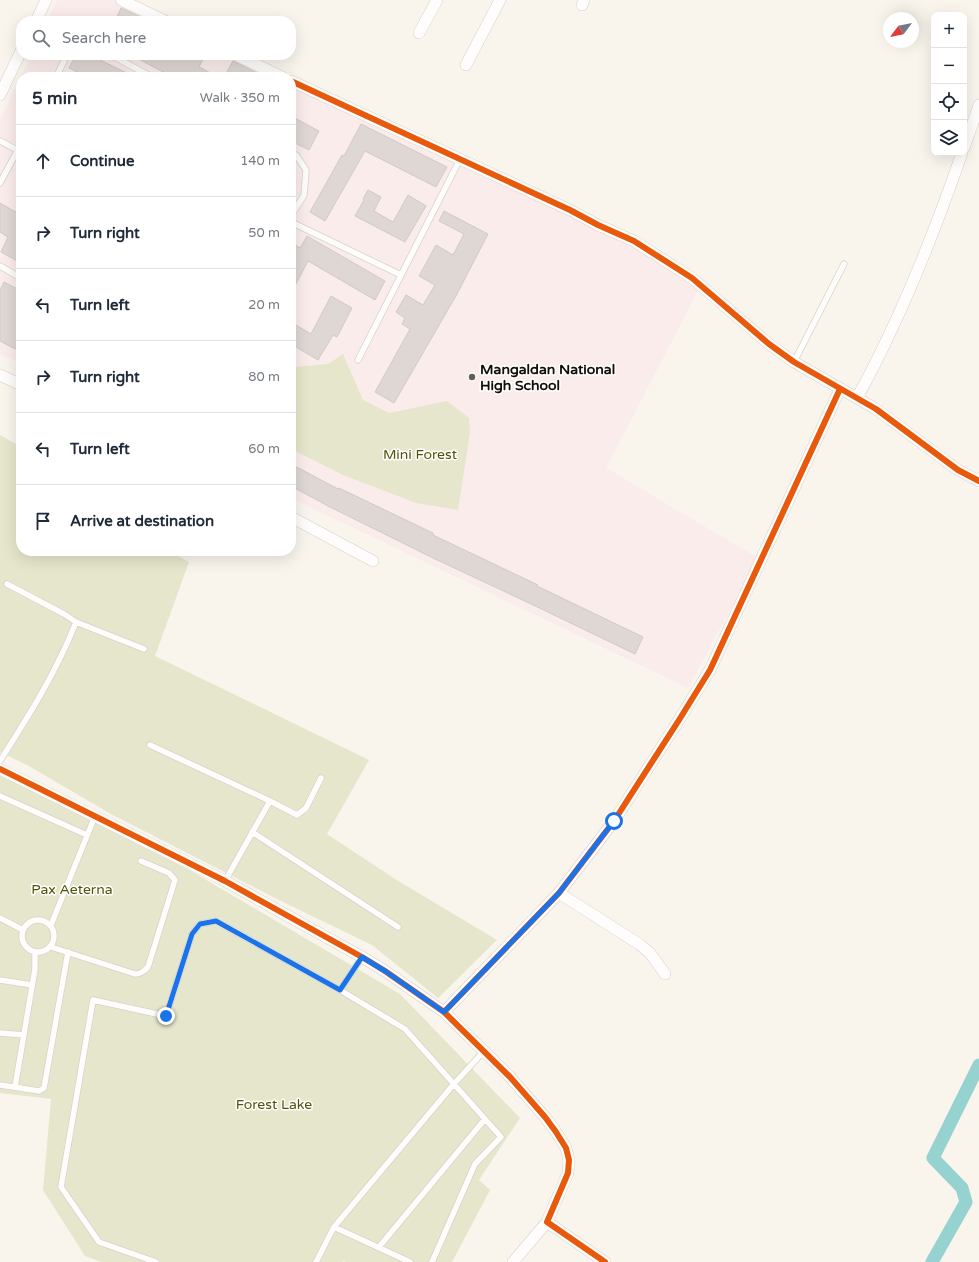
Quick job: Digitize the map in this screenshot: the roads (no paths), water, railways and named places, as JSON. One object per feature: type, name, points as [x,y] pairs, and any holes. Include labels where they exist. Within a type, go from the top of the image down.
[{"type":"street","points":[[38,16],[46,0]]},
{"type":"street","points":[[121,0],[155,16]]},
{"type":"street","points":[[419,33],[437,0]]},
{"type":"street","points":[[466,65],[500,0]]},
{"type":"street","points":[[0,95],[17,60]]},
{"type":"street","points":[[246,60],[272,72]]},
{"type":"street","points":[[296,83],[634,241],[692,278],[768,344],[794,362],[876,409],[958,470],[979,481]]},
{"type":"street","points":[[967,139],[979,105]]},
{"type":"street","points":[[857,398],[872,371],[911,287],[961,156]]},
{"type":"street","points":[[0,375],[16,383]]},
{"type":"street","points":[[444,1012],[559,893],[614,821],[710,670],[840,389]]},
{"type":"street","points":[[296,520],[373,561]]},
{"type":"street","points":[[0,769],[225,881],[362,957],[444,1012],[510,1077],[545,1117],[566,1148],[569,1160],[568,1173],[547,1222],[513,1262]]},
{"type":"street","points":[[559,893],[639,944],[650,953],[665,974]]},
{"type":"street","points":[[547,1222],[605,1262]]},
{"type":"lane","points":[[58,72],[64,60]]},
{"type":"lane","points":[[120,60],[143,72]]},
{"type":"lane","points":[[0,141],[16,149]]},
{"type":"lane","points":[[0,183],[16,156]]},
{"type":"lane","points":[[296,156],[306,170],[304,195],[296,208]]},
{"type":"lane","points":[[358,360],[460,159]]},
{"type":"lane","points":[[296,224],[401,275]]},
{"type":"lane","points":[[794,362],[844,264]]},
{"type":"lane","points":[[0,266],[16,275]]},
{"type":"lane","points":[[7,584],[64,614],[76,622],[144,649]]},
{"type":"lane","points":[[0,761],[28,717],[70,637],[76,622]]},
{"type":"lane","points":[[150,745],[297,815],[306,808],[321,778]]},
{"type":"lane","points":[[0,796],[87,836]]},
{"type":"lane","points":[[225,881],[270,801]]},
{"type":"lane","points":[[51,926],[95,816]]},
{"type":"lane","points":[[252,832],[398,927]]},
{"type":"lane","points":[[51,947],[55,936],[54,931],[47,922],[36,920],[26,925],[22,935],[23,941],[26,946],[35,952],[41,952],[51,947],[135,974],[142,973],[148,967],[175,880],[169,873],[141,861]]},
{"type":"lane","points":[[0,918],[23,930]]},
{"type":"lane","points":[[156,1262],[99,1242],[61,1187],[93,1000],[166,1016],[192,934],[200,924],[216,921],[340,990],[404,1029],[501,1137],[476,1164],[432,1262]]},
{"type":"lane","points":[[16,1087],[32,985],[35,952]]},
{"type":"lane","points":[[0,1085],[39,1091],[44,1088],[68,952]]},
{"type":"lane","points":[[340,990],[362,957]]},
{"type":"lane","points":[[0,980],[32,985]]},
{"type":"lane","points":[[0,1033],[24,1035]]},
{"type":"lane","points":[[316,1262],[334,1227],[453,1085],[484,1051]]},
{"type":"lane","points":[[379,1247],[485,1119]]},
{"type":"lane","points":[[334,1227],[410,1262]]},
{"type":"waterway","points":[[932,1262],[966,1202],[962,1188],[933,1158],[979,1065]]},
{"type":"place","name":"Mangaldan National High School","points":[[472,377]]},
{"type":"park label","name":"Mini Forest","points":[[420,454]]},
{"type":"park label","name":"Pax Aeterna","points":[[72,889]]},
{"type":"park label","name":"Forest Lake","points":[[274,1104]]}]
